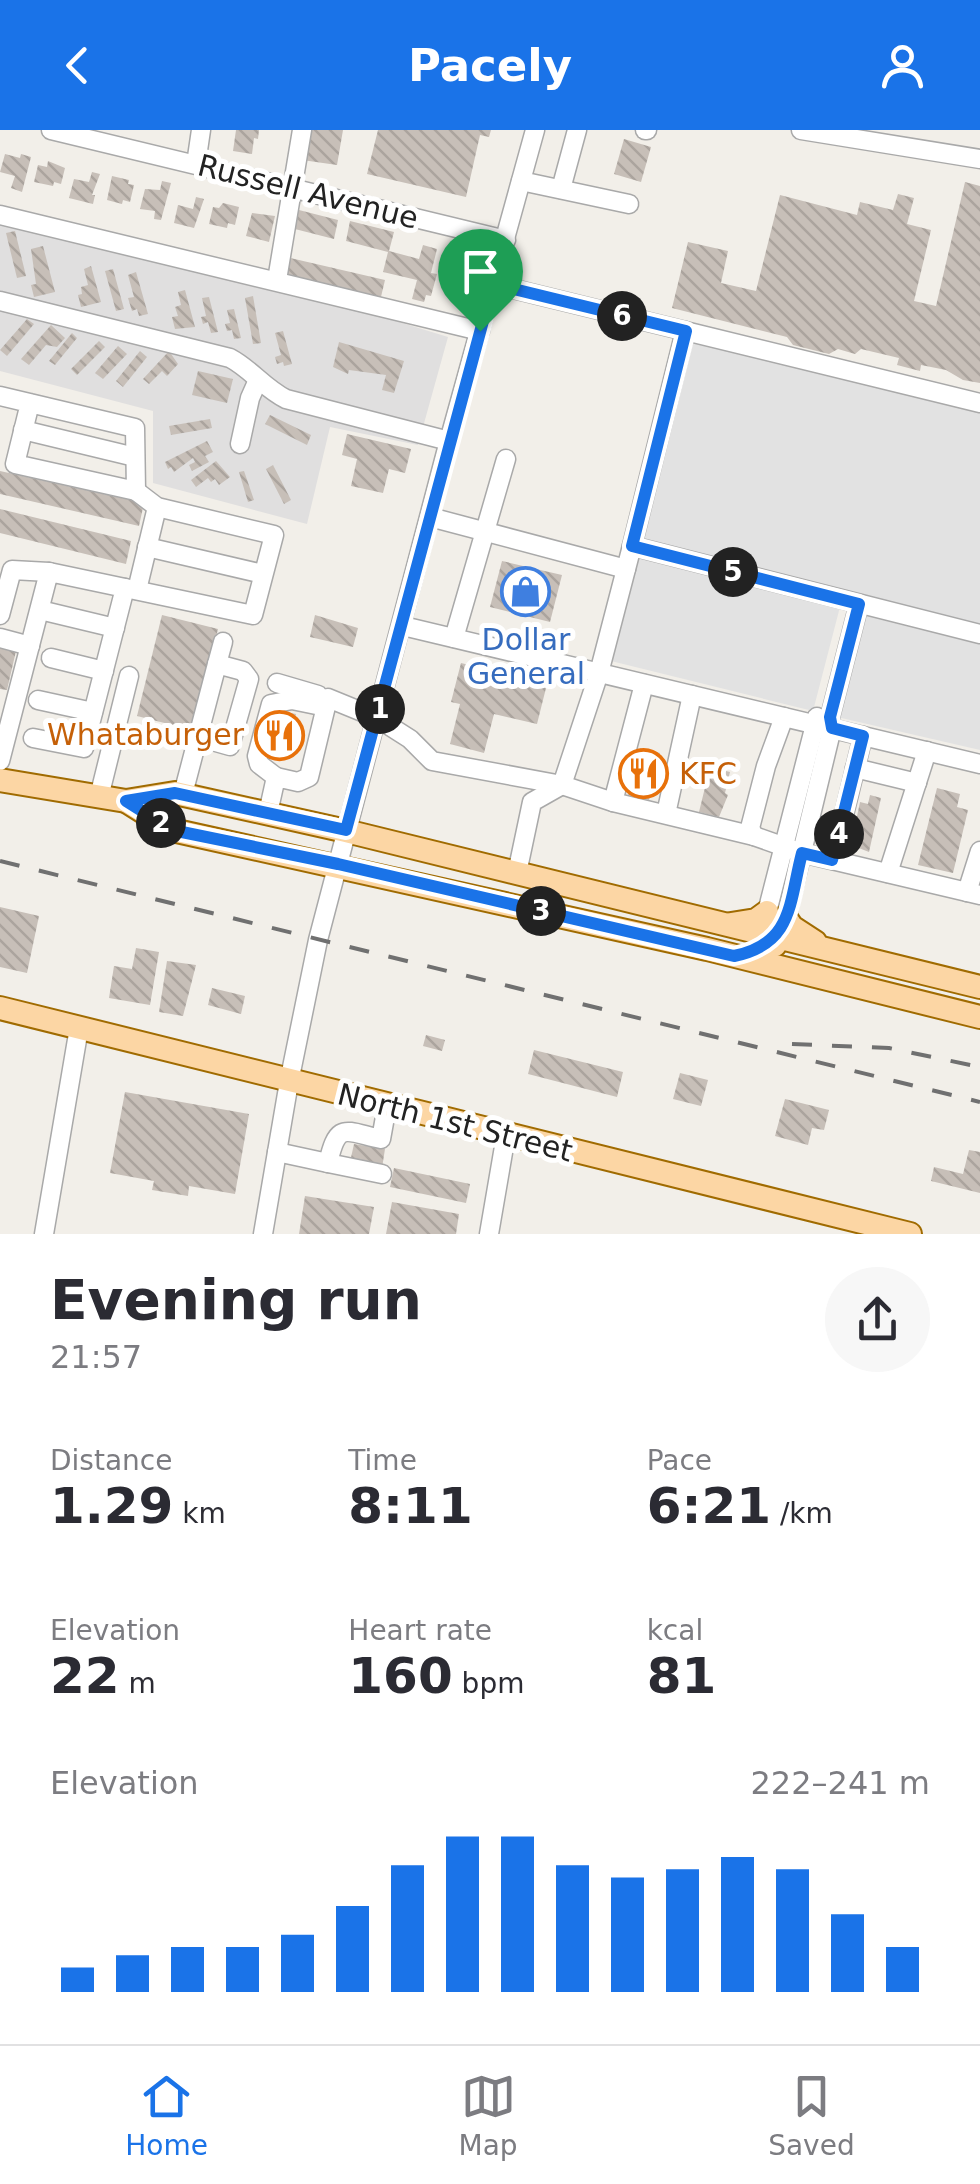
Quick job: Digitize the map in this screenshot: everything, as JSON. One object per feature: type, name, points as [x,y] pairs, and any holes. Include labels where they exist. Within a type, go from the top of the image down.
[{"type":"main road","points":[[0,780],[126,801],[183,794],[346,830],[723,924],[775,928],[831,951],[980,988]]},
{"type":"main road","points":[[126,801],[172,830],[338,864],[980,1017]]},
{"type":"main road","points":[[734,956],[753,952],[775,928]]},
{"type":"main road","points":[[775,928],[778,952],[790,969]]},
{"type":"main road","name":"North 1st Street","points":[[0,1008],[506,1135],[849,1228],[910,1234]]},
{"type":"street","name":"Russell Avenue","points":[[51,130],[106,136],[196,164],[506,240]]},
{"type":"street","points":[[196,164],[201,130]]},
{"type":"street","points":[[277,280],[302,130]]},
{"type":"street","points":[[263,1234],[318,940],[535,130]]},
{"type":"street","points":[[561,189],[578,130]]},
{"type":"street","points":[[801,130],[980,160]]},
{"type":"street","points":[[521,181],[629,204]]},
{"type":"street","points":[[0,214],[480,331]]},
{"type":"street","points":[[493,284],[980,403]]},
{"type":"street","points":[[0,301],[230,358],[286,399],[449,440]]},
{"type":"street","points":[[518,873],[532,802],[562,785],[599,673],[686,331]]},
{"type":"street","points":[[240,444],[258,380]]},
{"type":"street","points":[[0,396],[135,428],[136,491]]},
{"type":"street","points":[[0,615],[12,570],[49,572],[253,615],[274,534],[157,506],[136,491],[15,464],[30,403]]},
{"type":"street","points":[[24,430],[135,457]]},
{"type":"street","points":[[454,638],[506,459]]},
{"type":"street","points":[[33,738],[84,748],[115,628],[147,547],[157,506]]},
{"type":"street","points":[[430,517],[626,568]]},
{"type":"street","points":[[632,546],[980,634]]},
{"type":"street","points":[[147,547],[264,574]]},
{"type":"street","points":[[0,761],[4,728],[49,572]]},
{"type":"street","points":[[775,928],[802,853],[822,726],[819,714],[853,602]]},
{"type":"street","points":[[40,610],[115,628]]},
{"type":"street","points":[[403,626],[980,764]]},
{"type":"street","points":[[0,638],[30,646]]},
{"type":"street","points":[[183,794],[223,642]]},
{"type":"street","points":[[51,658],[104,671]]},
{"type":"street","points":[[198,737],[230,746],[249,679],[243,671],[217,664]]},
{"type":"street","points":[[99,797],[130,676]]},
{"type":"street","points":[[276,683],[377,718],[410,739],[432,761],[562,785],[613,802],[754,836],[802,853],[974,893],[980,851]]},
{"type":"street","points":[[613,802],[644,684]]},
{"type":"street","points":[[666,814],[692,695]]},
{"type":"street","points":[[38,700],[93,712]]},
{"type":"street","points":[[292,700],[327,702],[310,777],[298,782],[276,778],[259,764],[257,756],[271,704],[292,700]]},
{"type":"street","points":[[754,836],[750,828],[784,717]]},
{"type":"street","points":[[775,928],[783,847],[822,726]]},
{"type":"street","points":[[832,860],[863,736]]},
{"type":"street","points":[[888,873],[927,751]]},
{"type":"street","points":[[855,768],[917,783]]},
{"type":"street","points":[[268,813],[276,778]]},
{"type":"street","points":[[44,1234],[78,1028]]},
{"type":"street","points":[[328,1162],[334,1137],[347,1132],[361,1134],[377,1103]]},
{"type":"street","points":[[489,1234],[506,1135]]},
{"type":"street","points":[[277,1152],[382,1174]]},
{"type":"shaded area","points":[[0,222],[334,302],[448,337],[418,445],[330,427],[307,524],[153,483],[153,411],[0,371]]},
{"type":"shaded area","points":[[682,325],[980,399],[980,638],[841,603],[813,711],[611,661],[639,557],[769,587],[626,550]]},
{"type":"shaded area","points":[[864,614],[980,643],[980,750],[837,717]]},
{"type":"building","points":[[236,130],[259,130],[252,154],[233,151]]},
{"type":"building","points":[[307,130],[343,130],[337,165],[302,160]]},
{"type":"building","points":[[378,130],[491,130],[489,137],[480,135],[466,197],[367,174]]},
{"type":"building","points":[[624,139],[651,147],[641,182],[614,174]]},
{"type":"building","points":[[5,154],[31,157],[22,192],[11,188],[15,176],[0,172]]},
{"type":"building","points":[[48,161],[65,168],[61,184],[34,182],[38,165],[47,167]]},
{"type":"building","points":[[92,172],[100,174],[92,195],[93,204],[69,198],[74,179],[89,182]]},
{"type":"building","points":[[112,176],[134,185],[130,202],[107,200]]},
{"type":"building","points":[[162,181],[171,183],[161,220],[154,219],[155,211],[140,209],[145,189],[160,190]]},
{"type":"building","points":[[965,182],[980,186],[980,383],[963,380],[946,370],[921,365],[920,371],[897,365],[899,358],[861,349],[855,354],[838,349],[829,354],[793,345],[787,337],[672,308],[688,242],[728,251],[721,283],[756,291],[780,195],[857,215],[860,202],[893,210],[898,194],[914,198],[907,224],[931,230],[914,301],[936,306]]},
{"type":"building","points":[[196,197],[204,199],[194,228],[174,223],[178,205],[193,209]]},
{"type":"building","points":[[223,203],[239,207],[235,225],[228,223],[227,228],[209,224],[213,207],[219,208]]},
{"type":"building","points":[[295,209],[338,220],[334,239],[291,228]]},
{"type":"building","points":[[252,213],[275,216],[269,242],[246,236]]},
{"type":"building","points":[[350,221],[394,232],[389,251],[419,259],[423,245],[437,249],[431,273],[437,274],[431,296],[426,295],[424,302],[412,299],[417,280],[383,272],[388,252],[346,241]]},
{"type":"building","points":[[15,231],[26,276],[17,278],[6,233]]},
{"type":"building","points":[[43,246],[55,292],[34,297],[31,249]]},
{"type":"building","points":[[286,257],[385,280],[380,301],[282,277]]},
{"type":"building","points":[[91,266],[101,302],[81,307],[78,295],[82,294],[81,287],[88,285],[84,269]]},
{"type":"building","points":[[113,269],[124,309],[116,311],[105,271]]},
{"type":"building","points":[[136,272],[148,314],[139,316],[137,309],[132,311],[128,298],[134,297],[128,275]]},
{"type":"building","points":[[185,290],[195,327],[175,329],[172,317],[178,316],[175,307],[181,305],[178,292]]},
{"type":"building","points":[[253,296],[261,343],[253,344],[245,298]]},
{"type":"building","points":[[209,297],[218,332],[211,333],[208,322],[203,324],[201,317],[206,316],[202,298]]},
{"type":"building","points":[[234,309],[241,338],[234,339],[225,324],[230,323],[227,310]]},
{"type":"building","points":[[27,319],[34,324],[7,356],[0,350]]},
{"type":"building","points":[[51,325],[65,338],[57,347],[46,345],[29,365],[21,359]]},
{"type":"building","points":[[283,331],[292,364],[284,366],[283,362],[277,364],[275,357],[281,355],[275,333]]},
{"type":"building","points":[[72,333],[77,338],[55,365],[49,361]]},
{"type":"building","points":[[99,341],[105,347],[77,375],[71,369]]},
{"type":"building","points":[[339,342],[404,361],[394,393],[382,390],[386,375],[349,370],[348,374],[333,367]]},
{"type":"building","points":[[118,346],[127,354],[103,379],[95,373]]},
{"type":"building","points":[[140,351],[147,357],[123,387],[116,381]]},
{"type":"building","points":[[169,351],[178,364],[167,376],[162,371],[149,384],[143,379]]},
{"type":"building","points":[[198,371],[233,379],[227,403],[192,395]]},
{"type":"building","points":[[270,415],[311,435],[307,445],[265,424]]},
{"type":"building","points":[[210,419],[212,428],[171,435],[169,426]]},
{"type":"building","points":[[347,434],[411,449],[405,473],[389,469],[383,493],[351,486],[357,459],[342,455]]},
{"type":"building","points":[[207,441],[213,452],[205,456],[209,462],[192,471],[189,465],[195,462],[193,458],[174,472],[171,467],[168,469],[165,462]]},
{"type":"building","points":[[216,461],[230,477],[219,485],[208,478],[196,487],[191,480]]},
{"type":"building","points":[[273,465],[291,500],[284,504],[266,469]]},
{"type":"building","points":[[0,471],[144,503],[139,526],[0,494]]},
{"type":"building","points":[[244,471],[254,500],[248,502],[239,472]]},
{"type":"building","points":[[0,509],[131,541],[126,564],[0,533]]},
{"type":"building","name":"Dollar General","points":[[502,561],[562,575],[550,622],[490,607]]},
{"type":"building","points":[[162,615],[218,629],[192,730],[137,716]]},
{"type":"building","points":[[315,615],[358,628],[353,647],[310,637]]},
{"type":"building","points":[[0,648],[16,651],[7,690],[0,689]]},
{"type":"building","points":[[461,663],[547,684],[537,724],[494,714],[484,753],[450,744],[460,704],[451,702]]},
{"type":"building","name":"Whataburger","points":[[272,709],[296,714],[285,760],[261,755]]},
{"type":"building","name":"KFC","points":[[640,748],[660,753],[649,800],[628,795]]},
{"type":"building","points":[[710,767],[730,772],[725,793],[728,795],[719,817],[699,812]]},
{"type":"building","points":[[937,788],[960,794],[957,807],[968,810],[953,873],[918,865]]},
{"type":"building","points":[[870,795],[881,798],[869,852],[851,845],[860,802],[868,804]]},
{"type":"building","points":[[0,907],[39,916],[27,973],[0,967]]},
{"type":"building","points":[[136,948],[159,952],[150,1005],[109,998],[114,966],[132,969]]},
{"type":"building","points":[[167,961],[196,965],[183,1016],[159,1012]]},
{"type":"building","points":[[212,988],[245,996],[241,1014],[208,1005]]},
{"type":"building","points":[[426,1035],[445,1040],[442,1051],[423,1046]]},
{"type":"building","points":[[534,1050],[623,1072],[617,1097],[528,1074]]},
{"type":"building","points":[[680,1073],[708,1080],[701,1106],[673,1099]]},
{"type":"building","points":[[125,1092],[249,1114],[235,1194],[189,1186],[188,1196],[152,1190],[154,1181],[110,1173]]},
{"type":"building","points":[[785,1099],[829,1110],[824,1130],[812,1128],[808,1145],[775,1136]]},
{"type":"building","points":[[354,1144],[385,1149],[382,1168],[350,1162]]},
{"type":"building","points":[[969,1150],[980,1152],[980,1193],[931,1181],[934,1167],[963,1174]]},
{"type":"building","points":[[394,1168],[470,1184],[466,1203],[390,1187]]},
{"type":"building","points":[[305,1196],[374,1207],[369,1234],[299,1234]]},
{"type":"building","points":[[392,1202],[459,1214],[456,1234],[386,1234]]},
{"type":"railway","points":[[0,861],[980,1102]]},
{"type":"railway","points":[[792,1044],[889,1048],[980,1067]]},
{"type":"place","name":"Dollar General","points":[[526,591]]},
{"type":"place","name":"Whataburger","points":[[279,735]]},
{"type":"place","name":"KFC","points":[[644,774]]},
{"type":"route","points":[[493,284],[686,331],[632,546],[859,604],[830,717],[832,728],[863,736],[832,860],[802,853],[786,918],[775,937],[753,952],[734,956],[338,864],[172,830],[126,801],[175,793],[346,830],[480,331],[493,284]]}]
